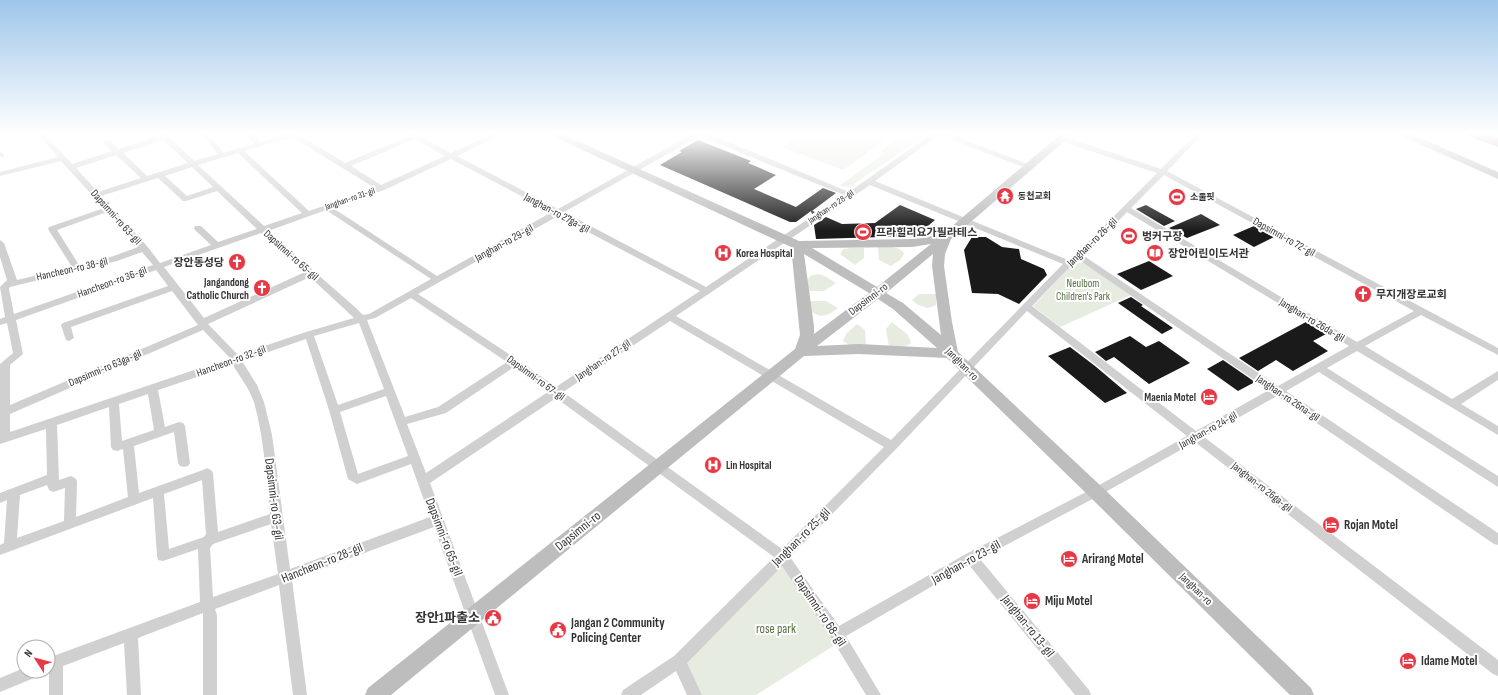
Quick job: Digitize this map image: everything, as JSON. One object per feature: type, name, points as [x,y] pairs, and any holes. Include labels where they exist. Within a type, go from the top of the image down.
[{"type":"main road","name":"Janghan-ro","points":[[621,165],[798,245],[828,262],[904,311],[933,335],[966,369],[1096,492],[1304,695]]},
{"type":"main road","points":[[1474,165],[1498,176]]},
{"type":"main road","name":"Dapsimni-ro","points":[[383,692],[473,616],[801,351],[900,276],[1029,166]]},
{"type":"main road","points":[[946,236],[939,254],[938,266],[945,322],[951,353],[859,349],[801,351],[807,335],[808,326],[798,245],[912,243],[924,242],[946,236]]},
{"type":"street","points":[[0,174],[33,165]]},
{"type":"street","points":[[71,167],[76,165]]},
{"type":"street","points":[[131,165],[146,180]]},
{"type":"street","points":[[97,195],[189,165]]},
{"type":"street","name":"Dapsimni-ro 65-gil","points":[[194,165],[262,229],[353,310],[365,324],[502,695]]},
{"type":"street","points":[[256,165],[308,213]]},
{"type":"street","name":"Janghan-ro 31-gil","points":[[262,229],[381,188],[432,165]]},
{"type":"street","name":"Janghan-ro 27ga-gil","points":[[467,165],[706,291]]},
{"type":"street","name":"Janghan-ro 29-gil","points":[[361,319],[372,316],[643,165]]},
{"type":"street","points":[[778,165],[850,195]]},
{"type":"street","name":"Janghan-ro 28-gil","points":[[783,239],[850,195],[891,165]]},
{"type":"street","name":"Dapsimni-ro 72-gil","points":[[1145,165],[1163,172],[1498,352]]},
{"type":"street","name":"Janghan-ro 26-gil","points":[[966,369],[1026,306],[1069,263],[1079,256],[1169,165]]},
{"type":"street","points":[[345,166],[381,188]]},
{"type":"street","name":"Dapsimni-ro 63-gil","points":[[71,167],[144,248],[204,324],[236,359],[252,385],[259,402],[266,435],[300,695]]},
{"type":"street","points":[[160,175],[186,199],[218,188]]},
{"type":"street","points":[[868,181],[1069,263]]},
{"type":"street","points":[[326,207],[438,280]]},
{"type":"street","name":"Janghan-ro 26da-gil","points":[[1126,208],[1498,431]]},
{"type":"street","points":[[77,268],[52,229],[109,209]]},
{"type":"street","points":[[198,228],[216,245]]},
{"type":"street","name":"Hancheon-ro 36-gil","points":[[5,320],[262,229]]},
{"type":"street","name":"Janghan-ro 27-gil","points":[[423,481],[783,239]]},
{"type":"street","points":[[1,246],[12,280],[4,286],[5,320]]},
{"type":"street","name":"Hancheon-ro 38-gil","points":[[4,286],[114,259],[144,248]]},
{"type":"street","name":"Janghan-ro 26na-gil","points":[[1079,256],[1498,540]]},
{"type":"street","points":[[204,324],[311,273]]},
{"type":"street","points":[[69,338],[66,325],[174,287]]},
{"type":"street","name":"Dapsimni-ro 67-gil","points":[[411,294],[514,362],[658,467]]},
{"type":"street","name":"Janghan-ro 26ga-gil","points":[[1026,306],[1498,670]]},
{"type":"street","name":"Janghan-ro 24-gil","points":[[1096,492],[1422,310]]},
{"type":"street","points":[[669,316],[892,446]]},
{"type":"street","name":"Hancheon-ro 32-gil","points":[[0,439],[153,389],[309,334],[361,319]]},
{"type":"street","name":"Hancheon-ro 32-gil","points":[[0,439],[4,434],[5,364],[18,354],[5,320]]},
{"type":"street","name":"Dapsimni-ro 63ga-gil","points":[[5,412],[204,324]]},
{"type":"street","points":[[309,334],[334,410],[352,476],[357,479],[414,458]]},
{"type":"street","points":[[401,422],[442,410],[514,362]]},
{"type":"street","points":[[1320,368],[1498,482]]},
{"type":"street","name":"Janghan-ro 25-gil","points":[[628,695],[679,661],[966,369]]},
{"type":"street","points":[[1452,404],[1498,375]]},
{"type":"street","points":[[153,389],[160,432]]},
{"type":"street","points":[[334,410],[390,391]]},
{"type":"street","points":[[114,402],[117,447],[178,426],[184,463]]},
{"type":"street","points":[[51,423],[53,487],[71,481],[70,525]]},
{"type":"street","points":[[128,443],[134,499]]},
{"type":"street","name":"Dapsimni-ro 68-gil","points":[[658,467],[782,556],[837,634],[874,695]]},
{"type":"street","points":[[14,493],[5,548],[207,473],[212,535],[204,547],[207,606],[210,615],[210,695]]},
{"type":"street","points":[[0,498],[53,478]]},
{"type":"street","points":[[158,490],[163,556],[276,517]]},
{"type":"street","name":"Janghan-ro 23-gil","points":[[837,634],[972,558],[1096,492]]},
{"type":"street","name":"Hancheon-ro 28-gil","points":[[56,662],[437,520]]},
{"type":"street","name":"Janghan-ro 13-gil","points":[[972,558],[1084,695]]},
{"type":"street","points":[[131,634],[134,695]]},
{"type":"street","points":[[679,661],[695,695]]},
{"type":"street","points":[[0,685],[16,678]]},
{"type":"street","points":[[54,679],[56,695]]},
{"type":"green space","points":[[831,165],[849,165],[843,170]]},
{"type":"green space","points":[[868,165],[881,165],[849,187],[839,186]]},
{"type":"green space","points":[[878,247],[900,249],[904,254],[900,260],[891,266],[879,260]]},
{"type":"green space","points":[[864,248],[864,258],[855,265],[840,254],[843,249]]},
{"type":"green space","name":"Neulbom Children's Park","points":[[1074,263],[1088,263],[1133,294],[1060,327],[1033,306]]},
{"type":"green space","points":[[818,274],[825,276],[836,283],[824,291],[808,291],[807,284],[809,277]]},
{"type":"green space","points":[[919,294],[936,294],[936,305],[928,308],[918,305],[912,300]]},
{"type":"green space","points":[[809,301],[826,301],[838,308],[832,313],[822,316],[812,312]]},
{"type":"green space","points":[[892,322],[908,335],[911,343],[909,345],[889,347],[886,329]]},
{"type":"green space","points":[[857,324],[865,330],[866,346],[849,345],[843,341],[846,334]]},
{"type":"green space","name":"rose park","points":[[782,556],[841,641],[756,695],[695,695],[679,661]]},
{"type":"building","points":[[661,165],[754,165],[776,175],[754,189],[796,207],[823,188],[836,193],[812,211],[815,212],[812,214],[811,211],[796,222],[790,222]]},
{"type":"building","points":[[900,205],[935,220],[916,236],[816,239],[814,225],[826,217],[842,224],[875,223]]},
{"type":"building","points":[[1146,205],[1175,221],[1164,226],[1136,209]]},
{"type":"building","points":[[1201,214],[1220,225],[1187,238],[1169,228]]},
{"type":"building","points":[[1254,226],[1274,237],[1254,247],[1233,235]]},
{"type":"building","points":[[972,237],[986,237],[1002,247],[1019,249],[1021,259],[1044,269],[1047,275],[1019,304],[998,294],[972,293],[964,250]]},
{"type":"building","points":[[1149,261],[1173,276],[1141,290],[1117,274]]},
{"type":"building","points":[[1131,297],[1143,305],[1141,306],[1173,328],[1162,334],[1118,303]]},
{"type":"building","points":[[1306,322],[1326,334],[1313,341],[1328,351],[1293,371],[1276,360],[1258,371],[1239,358]]},
{"type":"building","points":[[1130,336],[1146,347],[1159,341],[1190,363],[1149,384],[1114,357],[1106,361],[1095,352]]},
{"type":"building","points":[[1070,347],[1127,393],[1105,403],[1048,356]]},
{"type":"building","points":[[1223,360],[1255,382],[1238,391],[1207,369]]},
{"type":"place","name":"동천교회","points":[[1005,196]]},
{"type":"place","name":"소울핏","points":[[1177,197]]},
{"type":"place","name":"프라힐리요가필라테스","points":[[863,232]]},
{"type":"place","name":"벙커구장","points":[[1129,236]]},
{"type":"place","name":"Korea Hospital","points":[[723,253]]},
{"type":"place","name":"장안어린이도서관","points":[[1155,253]]},
{"type":"place","name":"장안동성당","points":[[237,262]]},
{"type":"place","name":"Jangandong Catholic Church","points":[[262,288]]},
{"type":"place","name":"무지개장로교회","points":[[1363,294]]},
{"type":"place","name":"Maenia Motel","points":[[1209,397]]},
{"type":"place","name":"Lin Hospital","points":[[713,465]]},
{"type":"place","name":"Rojan Motel","points":[[1331,525]]},
{"type":"place","name":"Arirang Motel","points":[[1069,559]]},
{"type":"place","name":"Miju Motel","points":[[1032,601]]},
{"type":"place","name":"장안1파출소","points":[[493,618]]},
{"type":"place","name":"Jangan 2 Community Policing Center","points":[[558,630]]},
{"type":"place","name":"Idame Motel","points":[[1408,661]]}]
